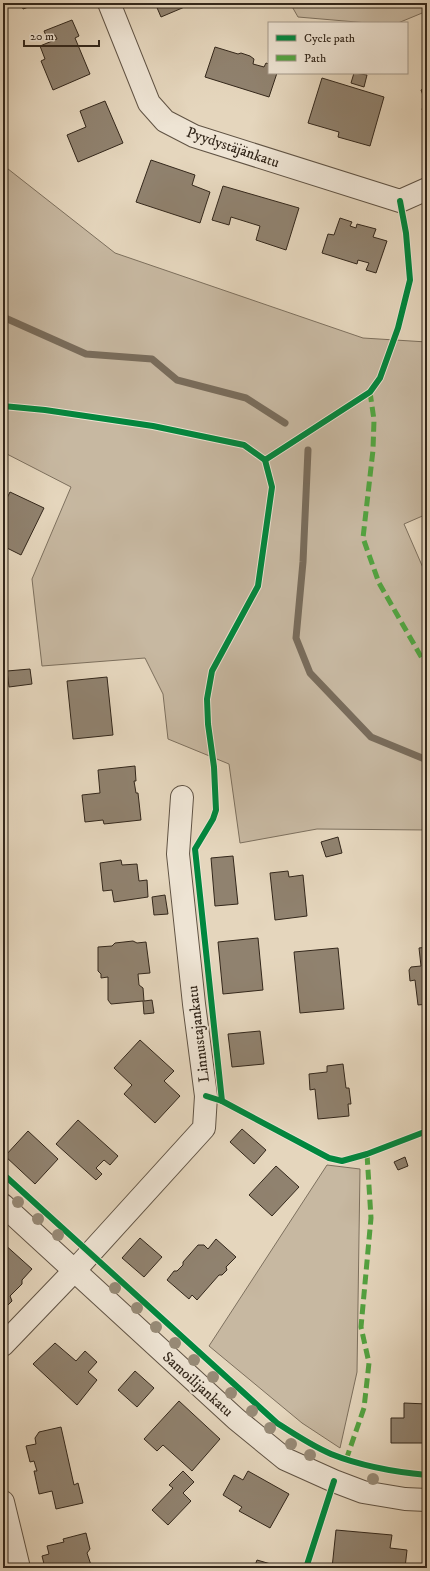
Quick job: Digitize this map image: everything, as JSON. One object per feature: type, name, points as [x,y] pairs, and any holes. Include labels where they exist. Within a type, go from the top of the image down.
[{"type":"street","name":"Pyydystäjänkatu","points":[[108,3],[149,103],[165,121],[194,136],[400,201],[427,189]]},
{"type":"street","name":"Linnustajankatu","points":[[3,1345],[75,1270],[204,1128],[206,1096],[194,1004],[178,854],[182,797]]},
{"type":"street","name":"Samoilijankatu","points":[[3,1205],[236,1419],[285,1458],[334,1481],[364,1492],[405,1499],[427,1500]]},
{"type":"street","points":[[3,1502],[19,1568]]},
{"type":"shaded area","points":[[290,3],[427,3],[427,11],[400,22],[356,22],[298,17]]},
{"type":"shaded area","points":[[3,165],[115,253],[363,338],[427,342],[427,514],[404,524],[427,577],[427,830],[317,829],[240,843],[229,764],[168,739],[163,694],[145,658],[42,666],[32,579],[71,487],[3,452]]},
{"type":"shaded area","points":[[327,1165],[360,1169],[357,1372],[340,1448],[302,1423],[209,1346]]},
{"type":"building","points":[[21,3],[39,3],[23,9]]},
{"type":"building","points":[[155,3],[194,3],[161,17]]},
{"type":"building","points":[[72,20],[79,36],[75,38],[90,74],[53,90],[41,61],[45,59],[40,46],[57,39],[55,35],[47,38],[44,31]]},
{"type":"building","points":[[215,47],[250,56],[254,59],[253,64],[264,67],[266,63],[268,64],[268,74],[277,74],[269,97],[205,77]]},
{"type":"building","points":[[354,74],[367,75],[364,87],[351,83]]},
{"type":"building","points":[[322,78],[384,97],[370,146],[338,137],[339,132],[308,123]]},
{"type":"building","points":[[427,87],[427,120],[422,109],[426,103],[421,90]]},
{"type":"building","points":[[105,101],[123,143],[78,162],[67,135],[86,127],[80,111]]},
{"type":"building","points":[[151,160],[195,175],[192,185],[210,192],[200,223],[136,202]]},
{"type":"building","points":[[223,186],[299,208],[286,250],[256,240],[260,226],[231,217],[229,225],[212,220]]},
{"type":"building","points":[[340,218],[352,222],[350,226],[356,228],[357,224],[376,229],[373,237],[387,241],[376,273],[366,270],[369,263],[358,260],[357,264],[322,253],[328,234],[334,235]]},
{"type":"building","points":[[10,492],[44,508],[21,555],[3,546],[3,506]]},
{"type":"building","points":[[30,669],[32,684],[9,687],[7,671]]},
{"type":"building","points":[[107,677],[113,735],[73,739],[67,681]]},
{"type":"building","points":[[135,766],[136,781],[134,781],[136,793],[138,793],[141,820],[104,824],[103,820],[85,822],[82,795],[100,793],[98,770]]},
{"type":"building","points":[[338,837],[342,853],[326,857],[321,842]]},
{"type":"building","points":[[233,856],[238,904],[215,906],[211,858]]},
{"type":"building","points":[[121,860],[122,865],[137,864],[139,881],[147,880],[148,897],[114,902],[112,890],[103,891],[100,863]]},
{"type":"building","points":[[288,871],[289,877],[303,875],[307,916],[275,920],[270,873]]},
{"type":"building","points":[[165,895],[168,914],[154,915],[152,897]]},
{"type":"building","points":[[258,938],[263,990],[223,994],[218,942]]},
{"type":"building","points":[[133,941],[137,943],[146,942],[150,973],[138,974],[139,985],[143,988],[144,1001],[152,1000],[154,1013],[144,1014],[143,1001],[111,1004],[108,1000],[108,977],[101,978],[101,974],[98,971],[98,947],[112,946],[115,943]]},
{"type":"building","points":[[427,947],[427,1004],[418,1005],[415,980],[410,981],[409,970],[411,967],[421,966],[419,948]]},
{"type":"building","points":[[338,948],[344,1009],[300,1013],[294,952]]},
{"type":"building","points":[[260,1031],[264,1064],[232,1067],[228,1034]]},
{"type":"building","points":[[140,1040],[174,1071],[164,1081],[180,1096],[155,1123],[124,1094],[132,1085],[114,1068]]},
{"type":"building","points":[[343,1064],[346,1088],[349,1088],[351,1104],[348,1104],[349,1116],[318,1119],[315,1089],[310,1090],[309,1074],[327,1072],[327,1066]]},
{"type":"building","points":[[78,1120],[118,1156],[110,1165],[104,1160],[96,1168],[102,1174],[96,1180],[56,1144]]},
{"type":"building","points":[[242,1129],[266,1150],[254,1164],[230,1142]]},
{"type":"building","points":[[28,1131],[58,1159],[35,1184],[5,1156]]},
{"type":"building","points":[[405,1157],[408,1166],[398,1170],[394,1162]]},
{"type":"building","points":[[276,1166],[299,1187],[272,1216],[249,1195]]},
{"type":"building","points":[[140,1238],[162,1257],[144,1277],[122,1258]]},
{"type":"building","points":[[216,1239],[236,1257],[226,1267],[227,1270],[222,1275],[219,1275],[197,1300],[192,1295],[189,1299],[167,1280],[174,1271],[177,1271],[183,1265],[183,1262],[198,1245],[204,1245],[208,1249]]},
{"type":"building","points":[[3,1243],[32,1269],[22,1280],[22,1284],[10,1296],[12,1301],[6,1307],[3,1307]]},
{"type":"building","points":[[55,1343],[76,1361],[85,1351],[97,1362],[88,1372],[97,1380],[77,1405],[33,1364]]},
{"type":"building","points":[[135,1371],[154,1388],[137,1407],[118,1390]]},
{"type":"building","points":[[179,1401],[220,1439],[192,1471],[163,1445],[157,1451],[144,1439]]},
{"type":"building","points":[[404,1403],[427,1404],[427,1443],[391,1443],[391,1418],[404,1418]]},
{"type":"building","points":[[61,1427],[74,1485],[78,1483],[83,1503],[56,1509],[52,1491],[39,1494],[34,1471],[37,1471],[34,1461],[30,1462],[26,1446],[36,1444],[35,1438],[39,1432]]},
{"type":"building","points":[[183,1471],[194,1482],[183,1493],[191,1501],[168,1525],[152,1510],[173,1488],[169,1485]]},
{"type":"building","points":[[248,1471],[289,1494],[270,1528],[239,1511],[242,1507],[223,1495],[234,1475],[243,1480]]},
{"type":"building","points":[[336,1530],[392,1535],[390,1548],[407,1550],[405,1568],[332,1568]]},
{"type":"building","points":[[86,1533],[90,1549],[87,1553],[92,1568],[45,1568],[42,1556],[49,1554],[47,1546],[64,1542],[63,1539]]},
{"type":"building","points":[[257,1560],[281,1567],[254,1568]]},
{"type":"waterway","points":[[3,317],[86,354],[152,359],[177,380],[246,398],[285,423]]},
{"type":"waterway","points":[[308,450],[303,562],[296,638],[310,673],[371,737],[427,760]]},
{"type":"marked path","points":[[370,392],[374,420],[373,450],[363,538],[379,583],[427,667]]},
{"type":"marked path","points":[[346,1460],[364,1408],[369,1363],[361,1327],[371,1218],[367,1154]]},
{"type":"cycle path","points":[[265,460],[370,392],[380,378],[398,328],[410,280],[406,233],[400,201]]},
{"type":"cycle path","points":[[3,406],[45,410],[153,426],[244,445],[265,460],[272,487],[258,586],[212,671],[207,699],[208,724],[214,767],[216,810],[213,819],[195,849],[222,1101]]},
{"type":"cycle path","points":[[206,1096],[222,1101],[329,1158],[342,1161],[367,1154],[427,1131]]},
{"type":"cycle path","points":[[3,1174],[277,1423],[303,1440],[342,1458],[378,1468],[427,1475]]},
{"type":"cycle path","points":[[306,1568],[334,1481]]}]
